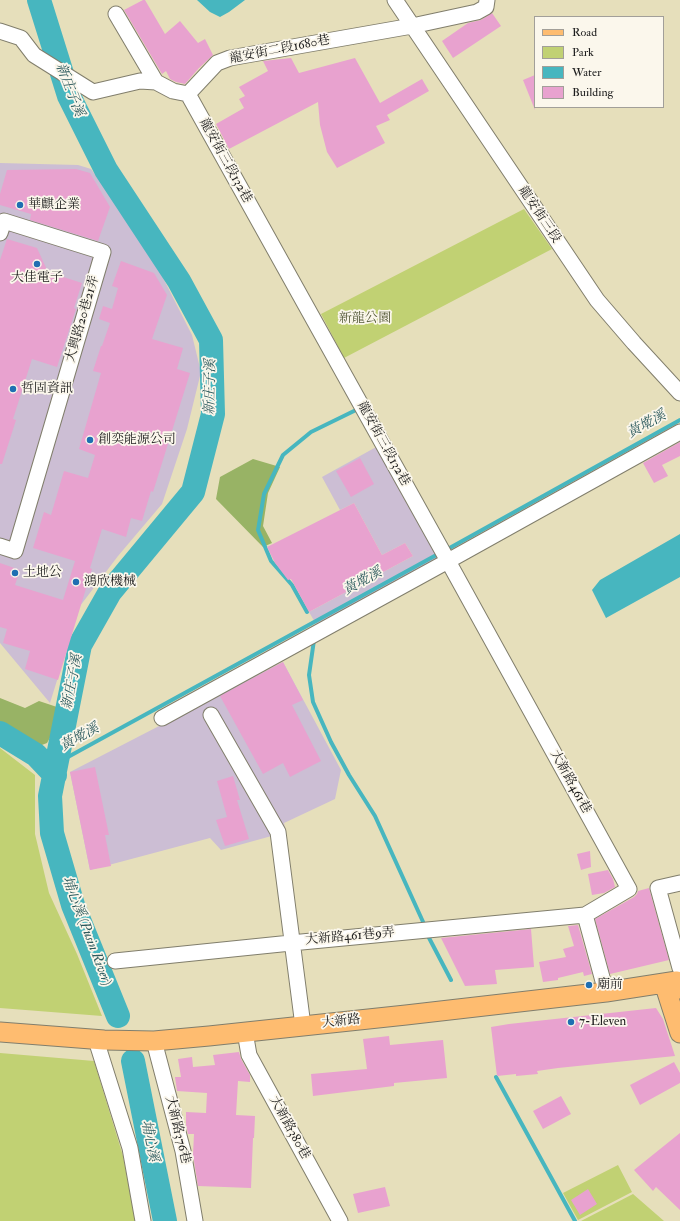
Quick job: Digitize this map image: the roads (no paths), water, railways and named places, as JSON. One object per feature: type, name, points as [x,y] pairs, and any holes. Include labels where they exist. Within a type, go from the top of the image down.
[{"type":"main road","name":"大新路","points":[[0,1032],[100,1040],[151,1040],[303,1026],[606,992],[676,980]]},
{"type":"main road","points":[[676,980],[680,1033]]},
{"type":"street","name":"龍安街三段","points":[[395,0],[597,300],[680,393]]},
{"type":"street","name":"龍安街二段1680巷","points":[[188,94],[217,63],[230,58],[412,26],[477,12],[486,7],[487,0]]},
{"type":"street","points":[[116,14],[156,82]]},
{"type":"street","points":[[0,31],[21,38],[34,55],[93,92],[140,81],[156,82],[173,91],[188,94]]},
{"type":"street","name":"龍安街三段132巷","points":[[188,94],[448,561]]},
{"type":"street","name":"大興路20巷21弄","points":[[0,233],[4,221],[103,252],[16,551],[0,546]]},
{"type":"street","points":[[162,718],[680,432]]},
{"type":"street","name":"大新路461巷","points":[[448,561],[629,889],[585,915]]},
{"type":"street","points":[[211,715],[278,832],[291,943],[303,1026]]},
{"type":"street","points":[[676,980],[658,888],[680,884]]},
{"type":"street","points":[[585,915],[606,992]]},
{"type":"street","name":"大新路461巷9弄","points":[[115,961],[585,915]]},
{"type":"street","name":"大新路380巷","points":[[245,1032],[249,1055],[340,1221]]},
{"type":"street","points":[[100,1040],[130,1148],[143,1221]]},
{"type":"street","name":"大新路376巷","points":[[151,1040],[183,1151],[194,1221]]},
{"type":"water","points":[[197,0],[245,0],[220,17],[210,12]]},
{"type":"water","points":[[680,534],[680,577],[606,618],[592,590],[600,580]]},
{"type":"waterway","name":"新庄子溪","points":[[39,0],[69,96],[106,170],[179,281],[211,340],[213,414],[193,492],[110,592],[80,645],[50,796],[52,833],[73,905],[118,1016]]},
{"type":"waterway","points":[[307,612],[292,585],[271,561],[258,530],[264,494],[283,455],[311,432],[356,410]]},
{"type":"waterway","name":"黃墘溪","points":[[446,550],[680,420]]},
{"type":"waterway","name":"黃墘溪","points":[[57,763],[440,553]]},
{"type":"waterway","points":[[314,640],[309,675],[313,702],[331,742],[349,775],[375,816],[424,924]]},
{"type":"waterway","points":[[0,733],[36,755],[55,775]]},
{"type":"waterway","points":[[427,934],[451,980]]},
{"type":"waterway","name":"埔心溪","points":[[133,1061],[165,1221]]},
{"type":"waterway","points":[[496,1077],[575,1221]]},
{"type":"place","name":"華麒企業","points":[[20,205]]},
{"type":"place","name":"大佳電子","points":[[37,264]]},
{"type":"place","name":"哲固資訊","points":[[13,389]]},
{"type":"place","name":"創奕能源公司","points":[[90,440]]},
{"type":"place","name":"土地公","points":[[15,573]]},
{"type":"place","name":"鴻欣機械","points":[[76,582]]},
{"type":"place","name":"廟前","points":[[589,985]]},
{"type":"place","name":"7-Eleven","points":[[571,1022]]},
{"type":"park label","name":"新龍公園","points":[[365,319]]},
{"type":"water label","name":"埔心溪 (Pusin River)","points":[[86,931]]}]
